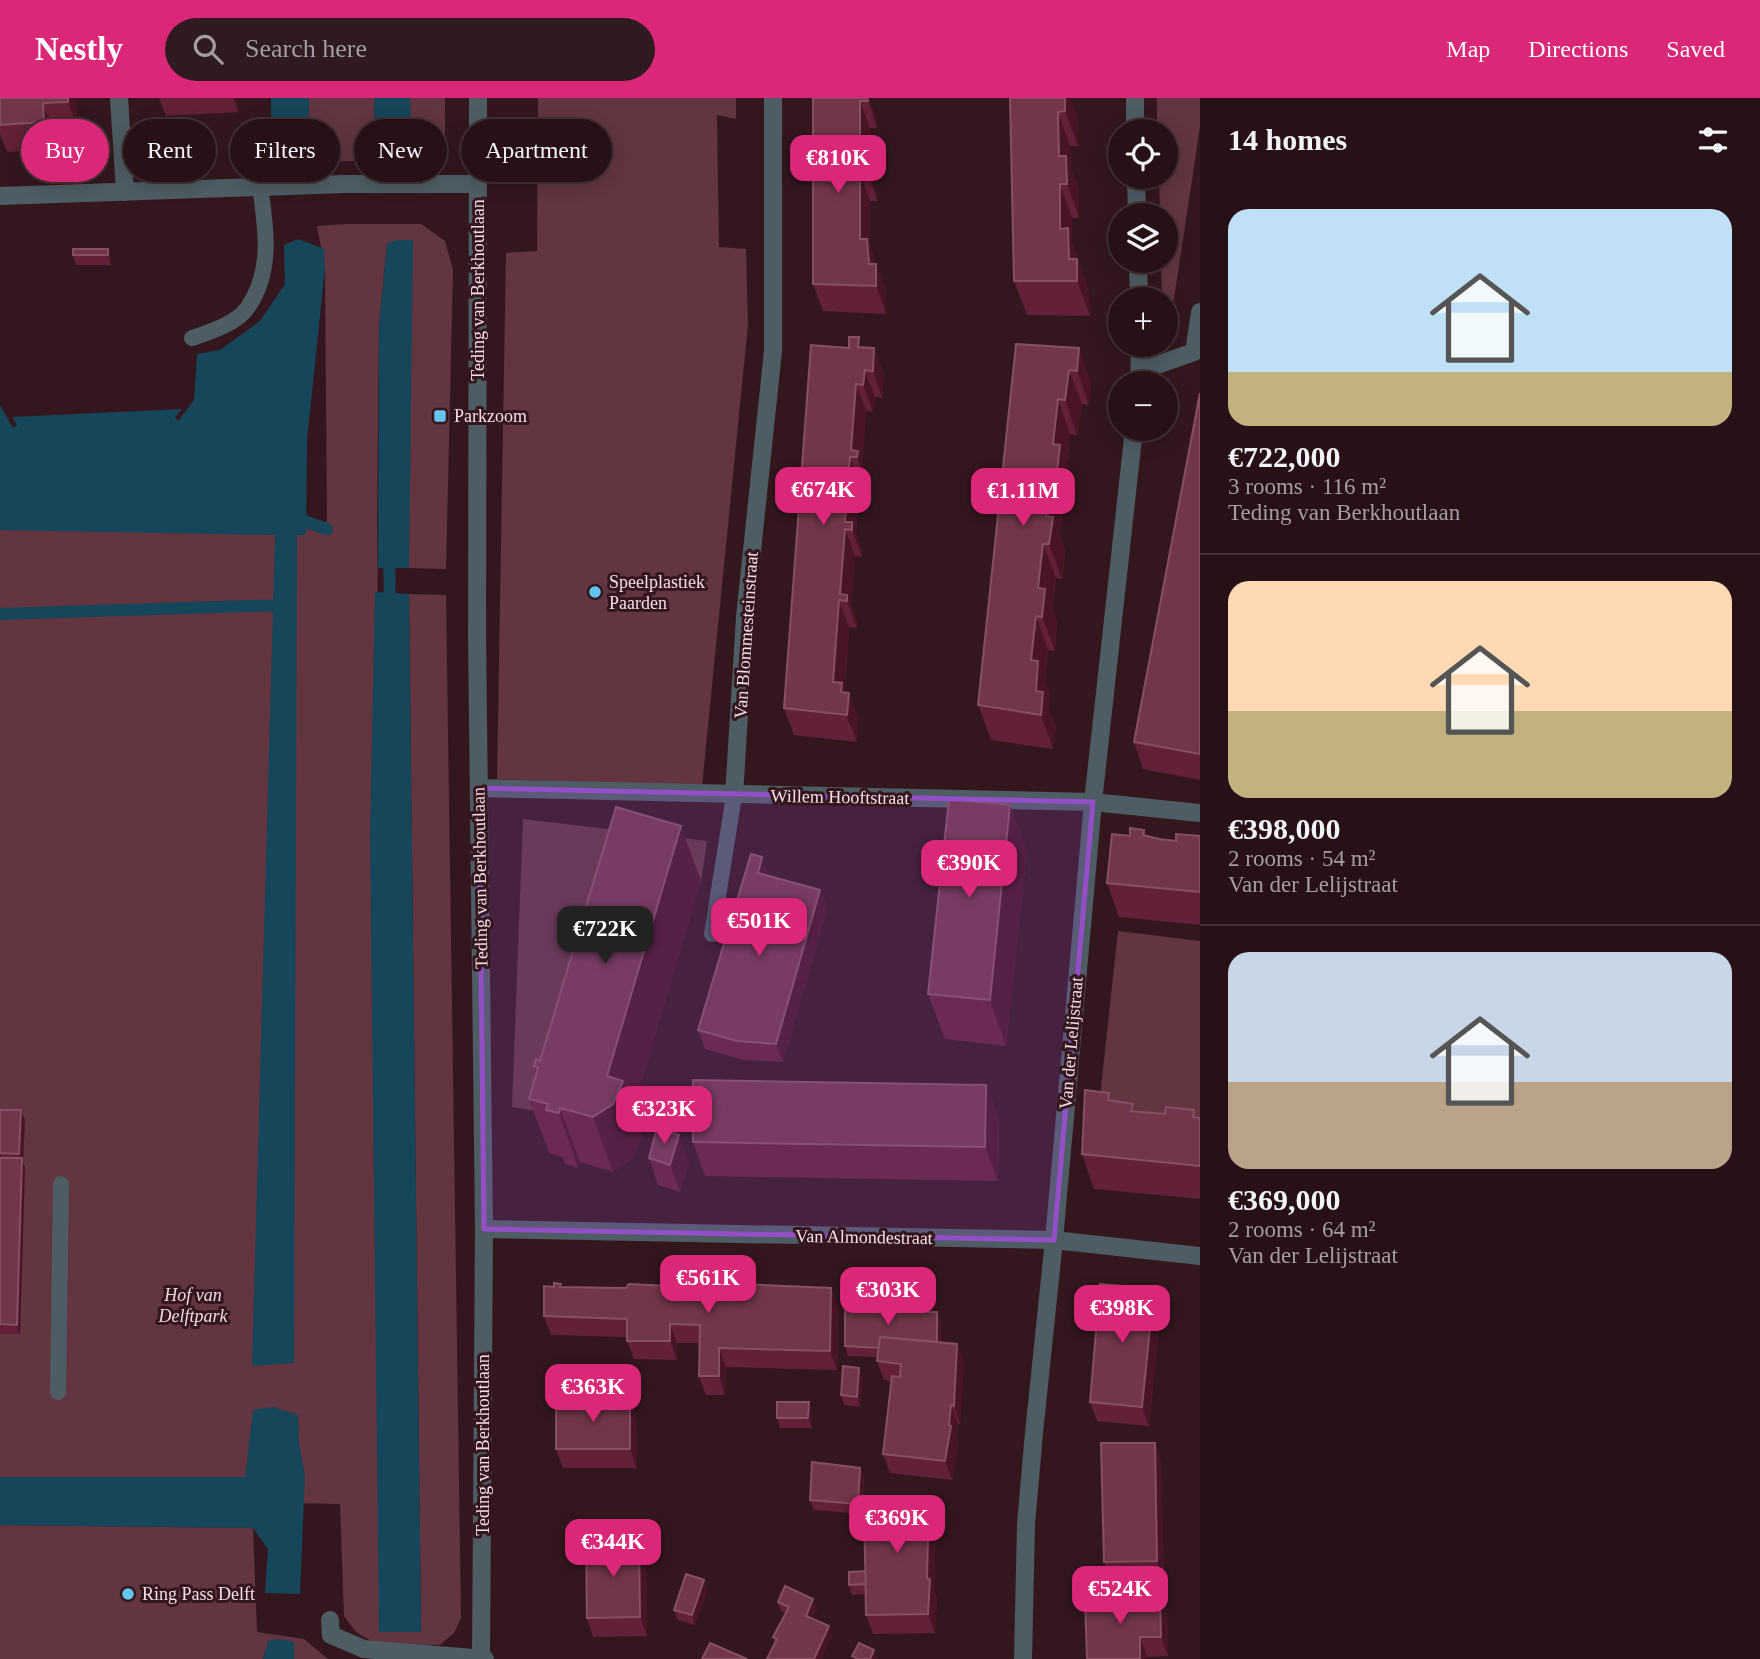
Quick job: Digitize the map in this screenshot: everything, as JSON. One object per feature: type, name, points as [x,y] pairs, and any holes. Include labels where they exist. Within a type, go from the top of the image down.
[{"type":"street","points":[[119,98],[125,191]]},
{"type":"street","name":"Teding van Berkhoutlaan","points":[[478,98],[479,788],[484,1229],[483,1658]]},
{"type":"street","name":"Van Blommesteinstraat","points":[[734,796],[745,617],[773,351],[773,98]]},
{"type":"street","points":[[1135,98],[1135,119]]},
{"type":"street","points":[[0,196],[260,187],[478,184]]},
{"type":"street","points":[[1152,371],[1194,352],[1200,312]]},
{"type":"street","name":"Van der Lelijstraat","points":[[1023,1659],[1026,1524],[1055,1240],[1093,802],[1133,441]]},
{"type":"street","name":"Willem Hooftstraat","points":[[479,788],[734,796],[1093,802],[1200,813]]},
{"type":"street","name":"Van Almondestraat","points":[[484,1229],[1055,1240],[1200,1256]]},
{"type":"street","points":[[330,1619],[331,1635],[364,1649],[483,1658]]},
{"type":"lane","points":[[192,338],[220,328],[248,309],[265,267],[267,234],[260,187]]},
{"type":"lane","points":[[712,934],[734,796]]},
{"type":"lane","points":[[58,1392],[61,1184]]},
{"type":"highlighted area","points":[[479,788],[1093,802],[1054,1240],[484,1229]]},
{"type":"green space","points":[[309,98],[374,98],[374,119],[354,119],[354,161],[340,161],[340,119],[309,119]]},
{"type":"green space","points":[[410,98],[445,98],[445,119],[410,119]]},
{"type":"green space","points":[[538,98],[736,98],[736,119],[717,115],[719,247],[746,249],[748,325],[702,786],[497,779],[506,253],[537,251],[537,182],[612,182],[612,119],[538,119]]},
{"type":"green space","points":[[1157,98],[1200,98],[1200,127],[1178,272],[1178,203],[1160,203],[1159,189],[1178,189],[1178,119],[1157,119]]},
{"type":"green space","name":"Hof van Delftpark","points":[[421,224],[445,241],[453,270],[446,569],[409,568],[408,509],[387,243],[379,327],[377,522],[388,1504],[421,1632],[409,594],[446,595],[461,1618],[454,1633],[440,1645],[376,1644],[356,1632],[344,1616],[340,1504],[0,1498],[0,519],[327,522],[325,268],[317,226]]},
{"type":"green space","points":[[1161,273],[1178,273],[1176,287],[1162,287]]},
{"type":"green space","points":[[523,819],[707,841],[701,881],[560,1115],[512,1107]]},
{"type":"green space","points":[[1118,931],[1200,941],[1200,1118],[1099,1106]]},
{"type":"green space","name":"Ring Pass Delft","points":[[0,1525],[253,1528],[257,1632],[304,1639],[328,1659],[294,1659],[294,1643],[269,1640],[263,1659],[0,1659]]},
{"type":"water","points":[[271,98],[309,98],[309,119],[271,119]]},
{"type":"water","points":[[374,98],[410,98],[410,119],[374,119]]},
{"type":"water","points":[[298,239],[324,249],[325,268],[307,440],[306,535],[297,535],[294,1363],[252,1366],[275,535],[0,530],[0,405],[13,428],[17,425],[12,417],[182,409],[175,417],[178,421],[194,400],[197,354],[220,350],[260,321],[285,284],[284,245]]},
{"type":"water","points":[[413,240],[409,568],[378,568],[379,327],[387,243]]},
{"type":"water","points":[[375,592],[409,594],[421,1632],[379,1632],[370,833]]},
{"type":"water","points":[[273,1407],[298,1415],[299,1443],[305,1476],[300,1594],[265,1593],[268,1549],[253,1528],[0,1525],[0,1477],[245,1477],[253,1410]]},
{"type":"water","points":[[269,1640],[294,1642],[294,1659],[263,1659]]},
{"type":"building","points":[[0,98],[68,98],[68,102],[43,103],[44,119],[21,119],[21,124],[0,125]]},
{"type":"building","points":[[813,98],[867,98],[868,101],[860,101],[860,167],[867,167],[868,174],[860,173],[860,239],[867,239],[869,264],[876,264],[876,286],[813,284]]},
{"type":"building","points":[[1010,98],[1065,98],[1065,111],[1058,112],[1059,156],[1066,156],[1067,184],[1060,184],[1060,229],[1068,228],[1069,259],[1077,259],[1077,281],[1014,281]]},
{"type":"building","points":[[73,249],[108,249],[108,255],[73,255]]},
{"type":"building","points":[[849,337],[859,337],[858,347],[874,348],[873,371],[865,370],[863,385],[856,384],[851,450],[858,451],[857,457],[850,457],[845,522],[852,522],[852,530],[845,529],[840,594],[847,595],[847,601],[839,600],[833,682],[842,683],[841,692],[849,693],[847,715],[784,708],[811,345],[849,348]]},
{"type":"building","points":[[1016,344],[1079,348],[1077,371],[1069,370],[1065,400],[1058,399],[1053,444],[1060,445],[1057,472],[1051,471],[1046,516],[1053,517],[1049,544],[1043,544],[1038,588],[1045,589],[1042,617],[1036,616],[1031,660],[1038,661],[1036,691],[1043,692],[1041,715],[978,705]]},
{"type":"building","points":[[1200,393],[1200,754],[1134,742]]},
{"type":"building","points":[[949,799],[1010,805],[990,1000],[928,994]]},
{"type":"building","points":[[616,807],[681,826],[607,1076],[623,1081],[613,1104],[593,1117],[560,1108],[559,1113],[546,1110],[548,1104],[529,1099],[538,1068],[534,1066],[536,1059],[540,1061]]},
{"type":"building","points":[[1130,828],[1144,830],[1143,835],[1176,841],[1176,834],[1200,836],[1200,892],[1107,883],[1112,834],[1130,836]]},
{"type":"building","points":[[751,854],[762,857],[758,873],[820,890],[776,1044],[737,1041],[698,1030]]},
{"type":"building","points":[[693,1080],[986,1085],[985,1147],[693,1142]]},
{"type":"building","points":[[1085,1090],[1109,1093],[1108,1100],[1133,1104],[1131,1111],[1165,1114],[1166,1107],[1194,1110],[1193,1117],[1200,1118],[1200,1166],[1082,1154]]},
{"type":"building","points":[[0,1110],[21,1110],[19,1154],[0,1153]]},
{"type":"building","points":[[657,1128],[679,1135],[670,1165],[649,1158]]},
{"type":"building","points":[[0,1158],[22,1158],[17,1325],[0,1324]]},
{"type":"building","points":[[554,1283],[561,1284],[560,1287],[626,1288],[629,1284],[712,1288],[718,1283],[831,1288],[830,1351],[719,1348],[719,1376],[699,1376],[700,1325],[670,1324],[670,1341],[627,1341],[627,1319],[544,1316],[544,1286],[554,1287]]},
{"type":"building","points":[[1100,1284],[1154,1289],[1142,1407],[1090,1402]]},
{"type":"building","points":[[845,1310],[937,1312],[937,1342],[880,1337],[879,1348],[845,1346]]},
{"type":"building","points":[[880,1337],[957,1344],[954,1406],[951,1405],[951,1426],[945,1461],[883,1454],[892,1376],[900,1377],[901,1364],[877,1361]]},
{"type":"building","points":[[843,1366],[859,1368],[857,1397],[841,1395]]},
{"type":"building","points":[[556,1399],[630,1399],[630,1449],[556,1449]]},
{"type":"building","points":[[777,1402],[809,1402],[808,1418],[777,1418]]},
{"type":"building","points":[[1101,1443],[1155,1443],[1157,1561],[1104,1562]]},
{"type":"building","points":[[812,1462],[860,1468],[858,1504],[810,1500]]},
{"type":"building","points":[[926,1496],[926,1501],[929,1500],[928,1614],[866,1615],[864,1497]]},
{"type":"building","points":[[586,1539],[639,1540],[640,1617],[587,1618]]},
{"type":"building","points":[[865,1571],[866,1584],[849,1585],[849,1572]]},
{"type":"building","points":[[686,1574],[704,1580],[692,1615],[674,1610]]},
{"type":"building","points":[[785,1586],[813,1599],[806,1616],[829,1626],[814,1659],[767,1659],[777,1639],[773,1637],[789,1607],[778,1602]]},
{"type":"building","points":[[1160,1597],[1161,1637],[1140,1637],[1140,1659],[1087,1659],[1085,1598]]},
{"type":"building","points":[[710,1643],[747,1659],[702,1659]]},
{"type":"building","points":[[859,1643],[874,1650],[870,1659],[852,1656]]},
{"type":"waterway","points":[[292,517],[327,529]]},
{"type":"waterway","points":[[389,551],[390,610]]},
{"type":"waterway","points":[[0,614],[283,605]]},
{"type":"place","name":"Parkzoom","points":[[440,416]]},
{"type":"place","name":"Speelplastiek Paarden","points":[[595,592]]},
{"type":"place","name":"Ring Pass Delft","points":[[128,1594]]}]
